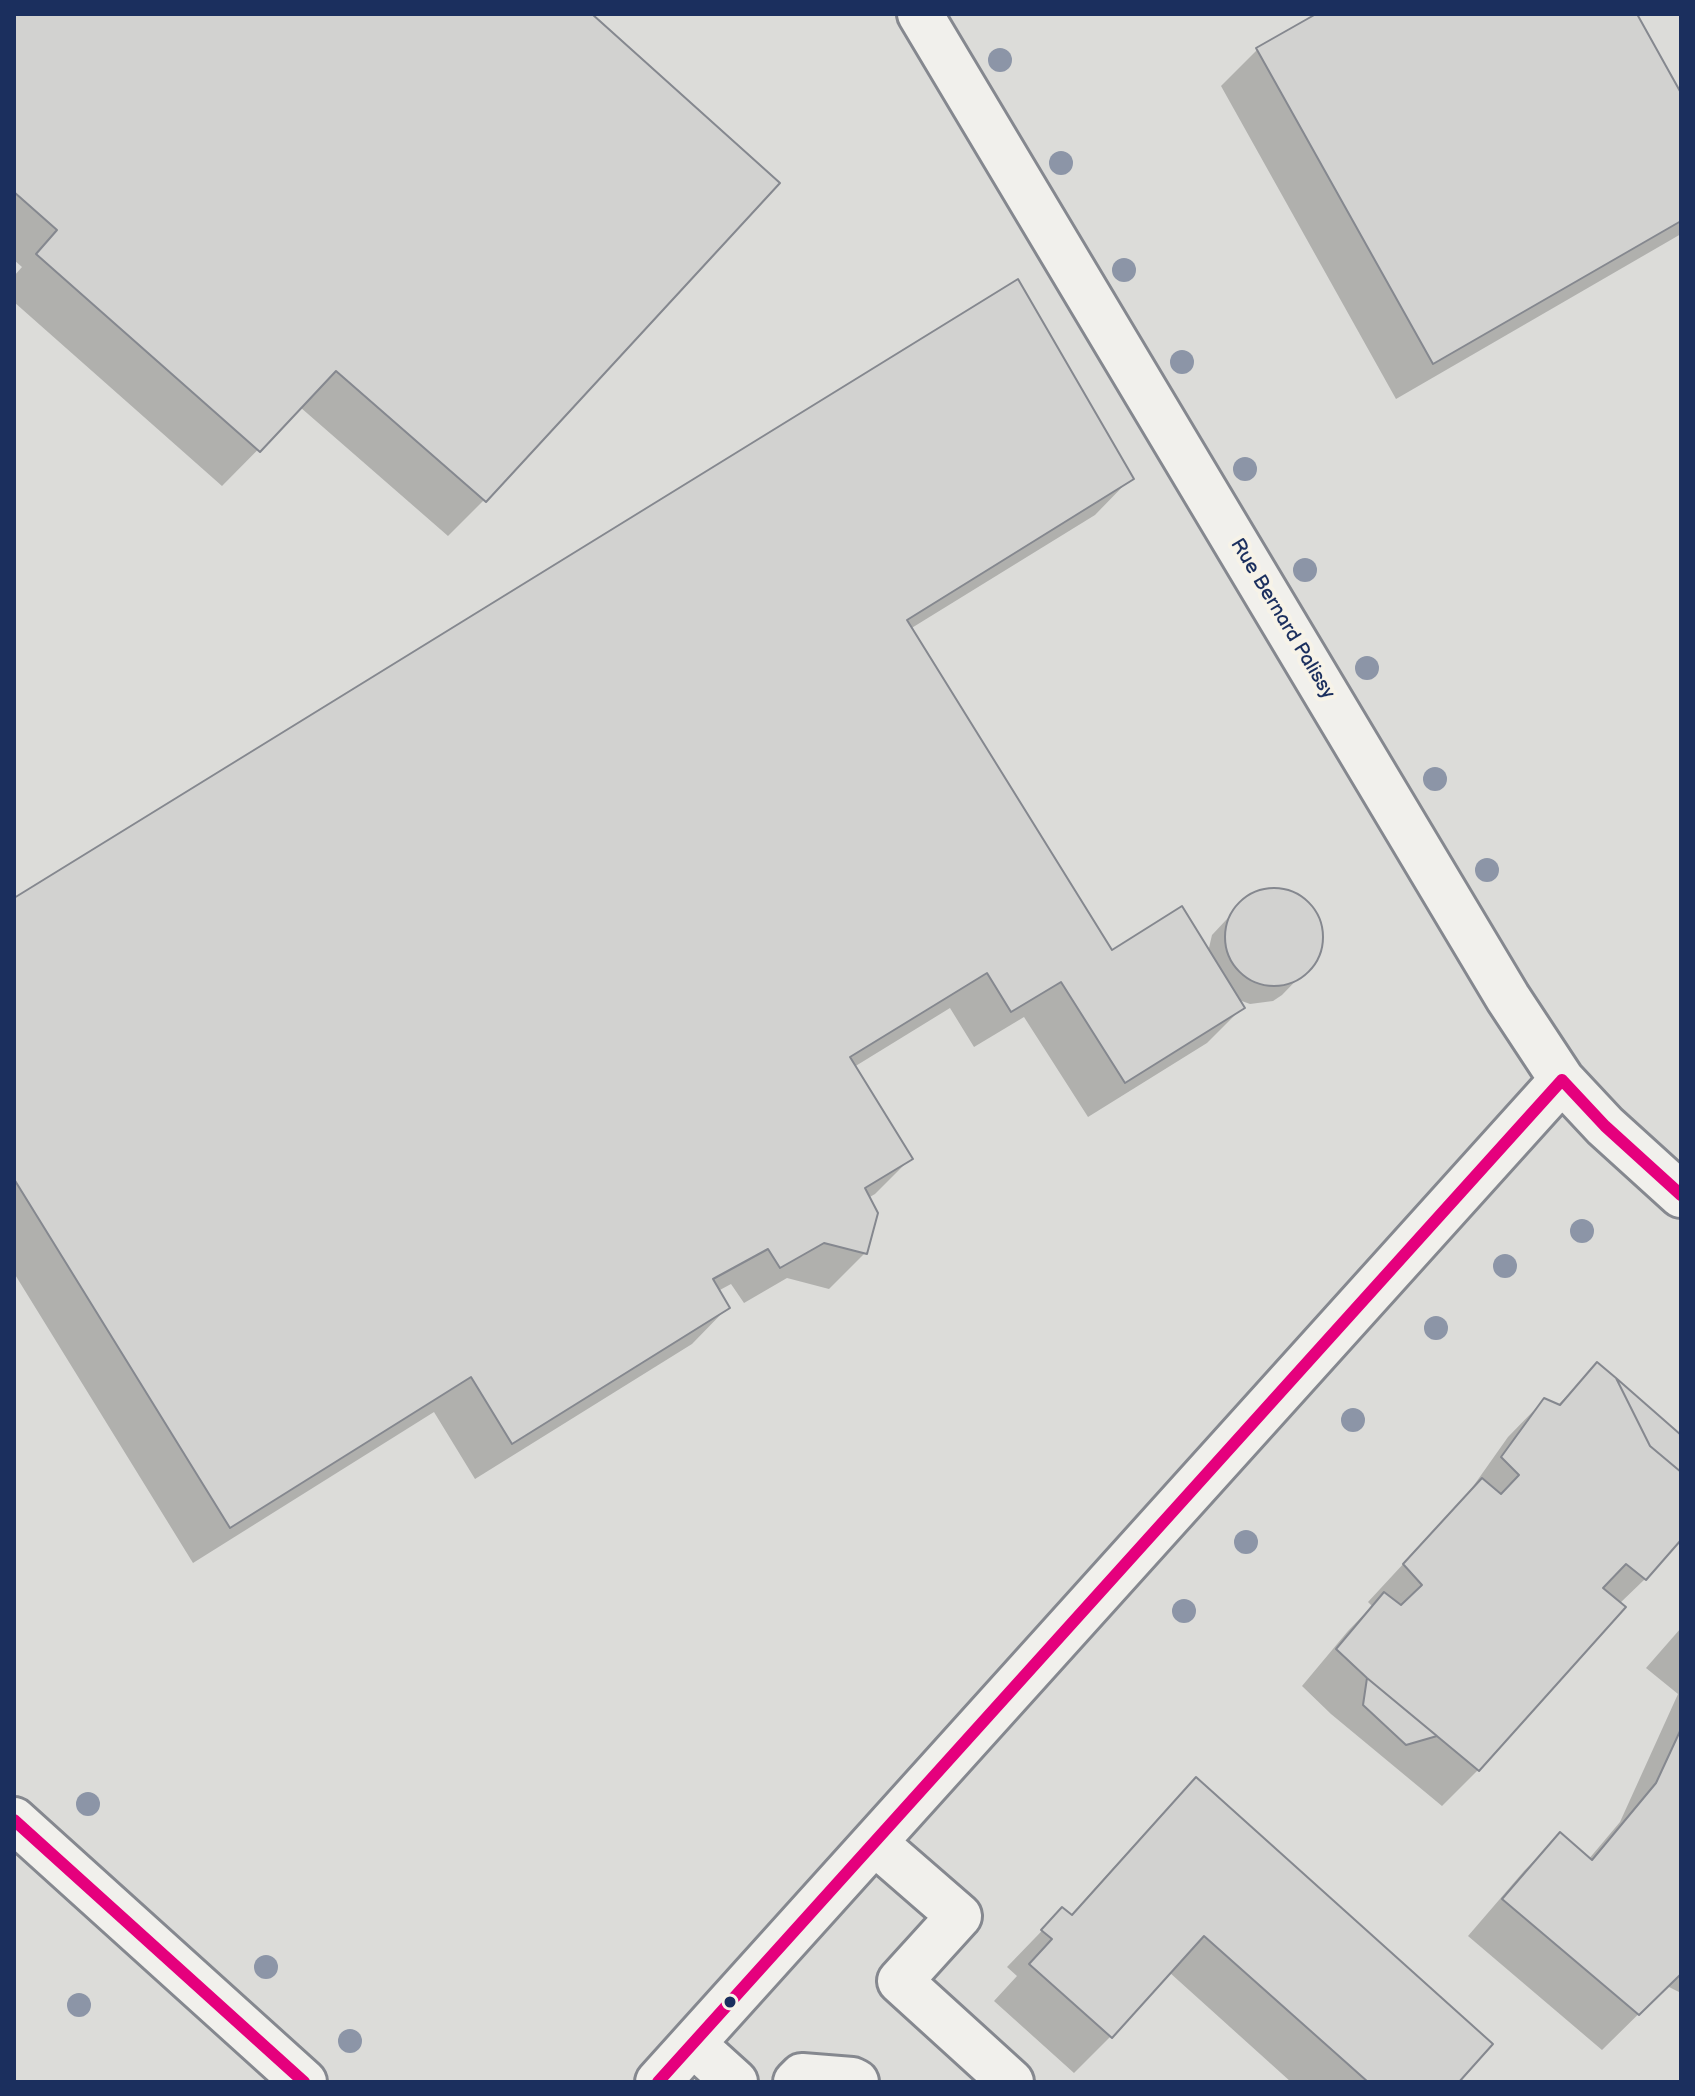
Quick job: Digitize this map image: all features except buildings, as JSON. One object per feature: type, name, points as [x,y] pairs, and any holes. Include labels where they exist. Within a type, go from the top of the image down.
[{"type":"street","name":"Rue Bernard Palissy","points":[[920,14],[1508,998],[1562,1080],[1605,1126],[1681,1195]]},
{"type":"street","points":[[658,2082],[1562,1080]]},
{"type":"street","points":[[14,1820],[304,2082]]},
{"type":"street","points":[[875,1843],[959,1916],[900,1981],[1011,2082]]},
{"type":"street","points":[[693,2044],[735,2082]]},
{"type":"street","points":[[796,2082],[802,2076],[856,2082]]},
{"type":"shaded area","points":[[14,14],[1681,14],[1681,2082],[14,2082]]},
{"type":"transit line","points":[[1562,1080],[1605,1126],[1681,1195]]},
{"type":"transit line","points":[[658,2082],[1562,1080]]},
{"type":"transit line","points":[[14,1820],[304,2082]]}]
